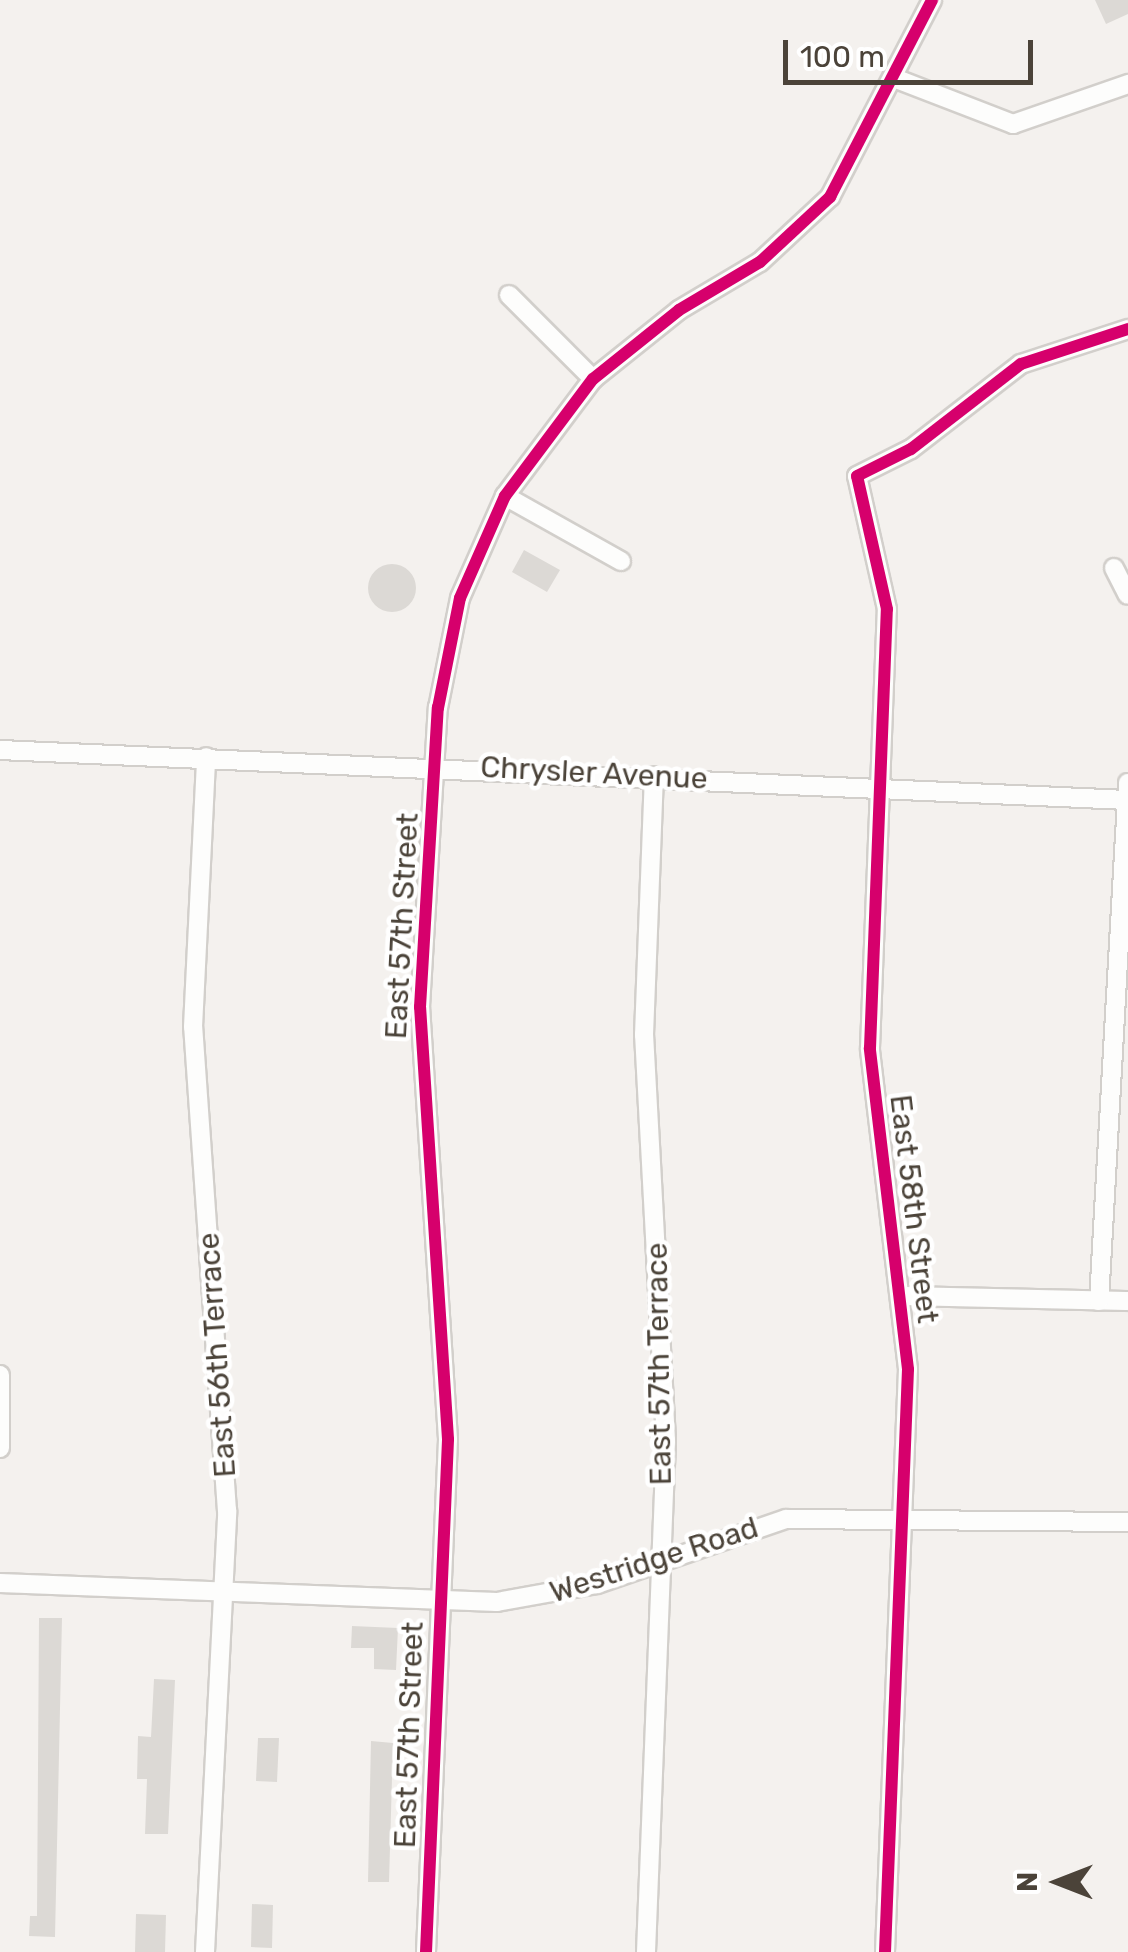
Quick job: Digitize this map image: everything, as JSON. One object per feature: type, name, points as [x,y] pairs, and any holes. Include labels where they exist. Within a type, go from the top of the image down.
[{"type":"street","points":[[932,0],[894,78],[1012,124],[1064,114],[1128,84]]},
{"type":"street","name":"East 57th Street","points":[[426,1952],[448,1358],[419,1078],[435,766],[451,635],[505,496],[593,379],[809,221],[848,170],[894,78]]},
{"type":"street","points":[[510,295],[593,379]]},
{"type":"street","name":"East 58th Street","points":[[885,1952],[908,1514],[902,1296],[870,1048],[877,787],[887,609],[857,476],[911,449],[1022,364],[1128,328]]},
{"type":"street","points":[[505,496],[620,561]]},
{"type":"street","points":[[1114,568],[1128,596]]},
{"type":"street","name":"Chrysler Avenue","points":[[0,750],[435,766],[1128,800]]},
{"type":"street","name":"East 56th Terrace","points":[[204,1952],[222,1592],[224,1426],[193,1026],[206,758]]},
{"type":"street","name":"East 57th Terrace","points":[[646,1952],[664,1326],[644,1035],[654,776]]},
{"type":"street","points":[[1099,1301],[1128,782]]},
{"type":"street","points":[[902,1296],[1128,1301]]},
{"type":"street","points":[[0,1375],[0,1448]]},
{"type":"street","name":"Westridge Road","points":[[0,1583],[440,1600],[547,1596],[786,1519],[908,1514],[1128,1522]]},
{"type":"building","points":[[1095,0],[1128,0],[1128,14],[1106,24]]},
{"type":"building","points":[[524,550],[560,570],[547,592],[512,572]]},
{"type":"building","points":[[392,564],[409,571],[416,588],[409,605],[392,612],[375,605],[368,588],[375,571]]},
{"type":"building","points":[[39,1618],[62,1618],[55,1937],[29,1936],[30,1916],[37,1916]]},
{"type":"building","points":[[352,1626],[398,1628],[396,1670],[374,1669],[374,1648],[351,1648]]},
{"type":"building","points":[[154,1679],[175,1680],[168,1834],[145,1834],[147,1779],[137,1779],[138,1736],[151,1737]]},
{"type":"building","points":[[258,1738],[279,1738],[277,1782],[256,1781]]},
{"type":"building","points":[[371,1741],[393,1743],[389,1882],[368,1882]]},
{"type":"building","points":[[252,1904],[273,1905],[272,1948],[251,1947]]},
{"type":"building","points":[[136,1914],[166,1915],[165,1952],[135,1952]]},
{"type":"cycle path","points":[[426,1952],[448,1439],[420,1007],[438,708],[460,598],[505,496],[593,379],[679,310],[760,262],[830,197],[932,0]]},
{"type":"cycle path","points":[[885,1952],[908,1369],[870,1048],[887,609],[857,476],[911,449],[1021,364],[1128,329]]}]
